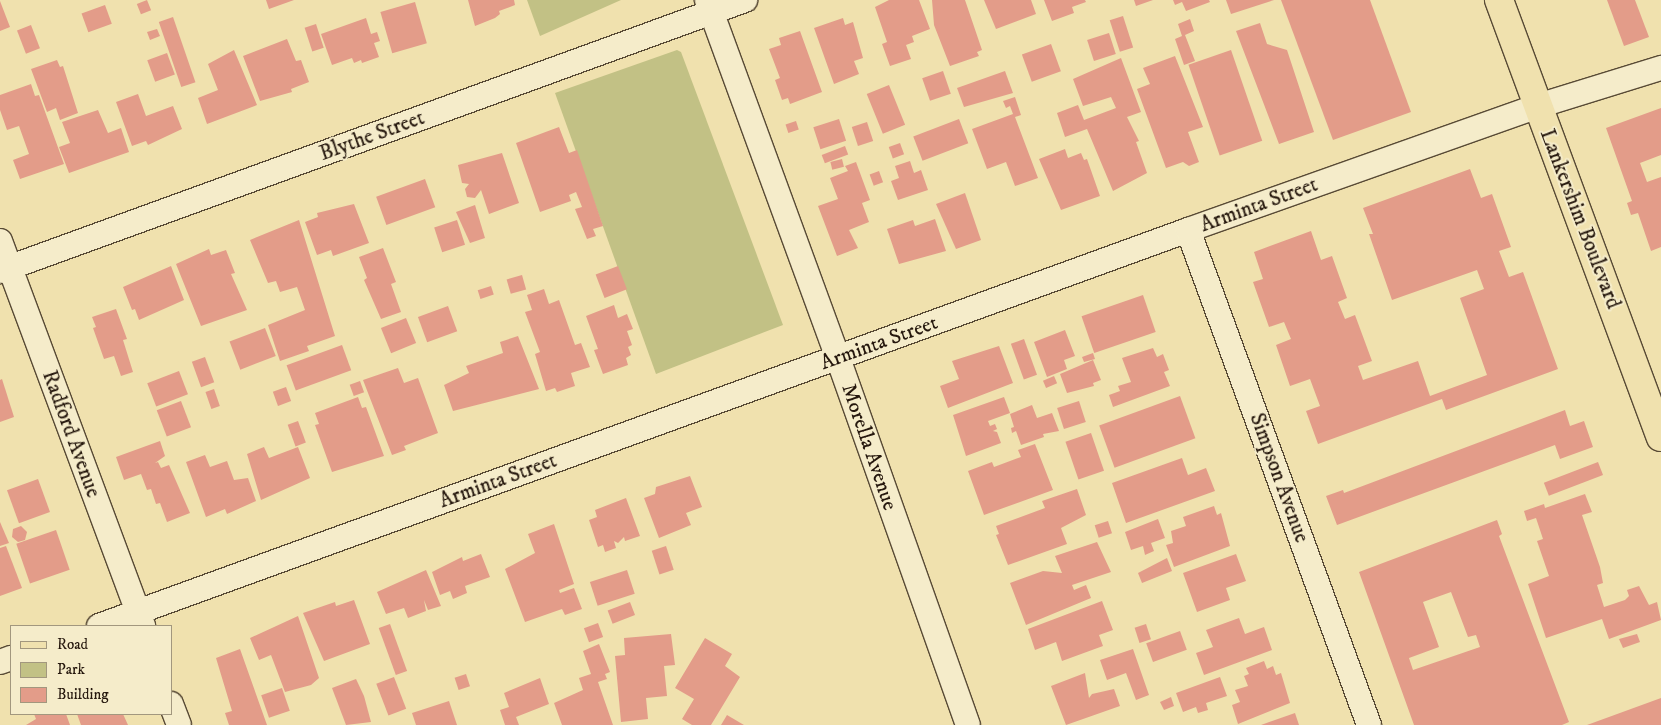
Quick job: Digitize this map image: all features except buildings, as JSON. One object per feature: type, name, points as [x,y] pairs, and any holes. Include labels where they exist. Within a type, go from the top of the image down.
[{"type":"main road","name":"Lankershim Boulevard","points":[[1499,0],[1661,437]]},
{"type":"street","name":"Blythe Street","points":[[5,270],[709,6],[745,0]]},
{"type":"street","name":"Morella Avenue","points":[[709,6],[838,358],[968,725]]},
{"type":"street","name":"Arminta Street","points":[[105,625],[140,619],[838,358],[1188,230],[1538,106],[1661,68]]},
{"type":"street","name":"Simpson Avenue","points":[[1188,230],[1369,725]]},
{"type":"street","name":"Radford Avenue","points":[[0,241],[5,270],[140,619]]},
{"type":"street","points":[[172,707],[179,725]]},
{"type":"green space","points":[[527,0],[621,0],[540,36]]},
{"type":"green space","points":[[677,50],[681,52],[783,325],[656,374],[555,93]]}]
